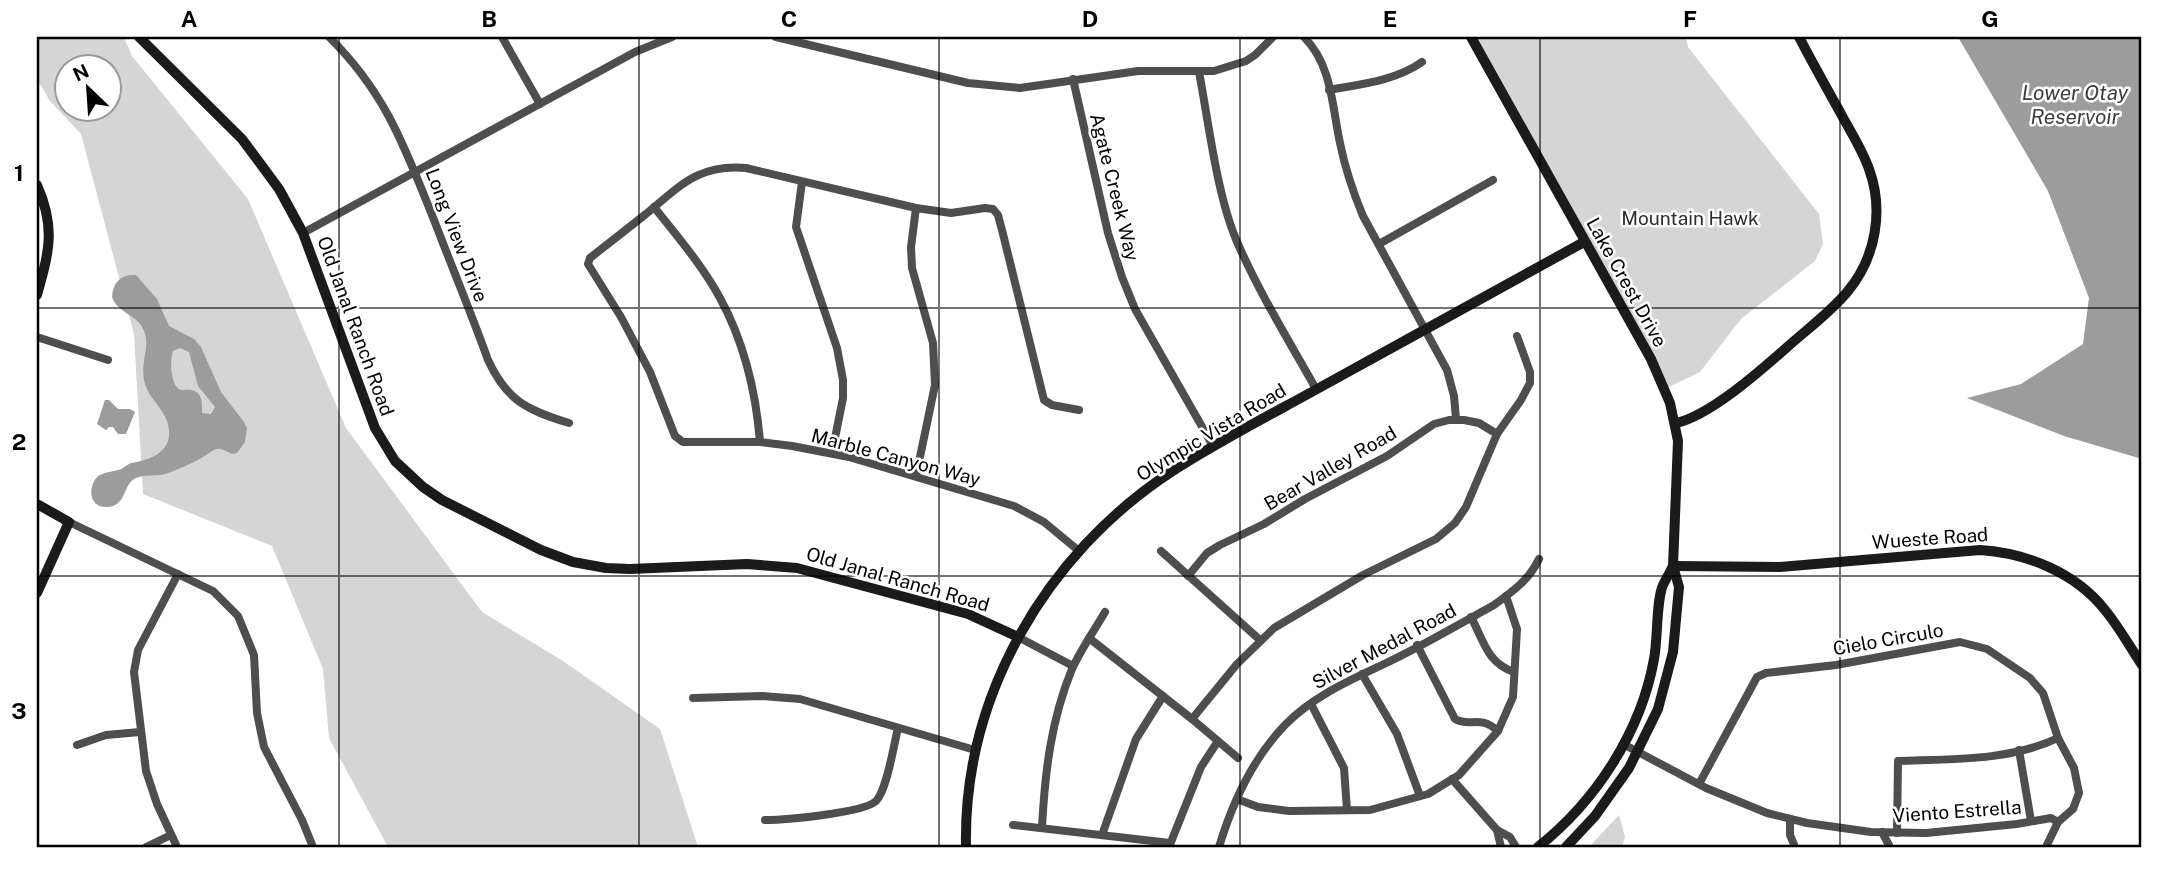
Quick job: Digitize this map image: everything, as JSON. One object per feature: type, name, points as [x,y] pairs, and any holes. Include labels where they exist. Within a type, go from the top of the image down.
[{"type":"street","name":"Old Janal Ranch Road","points":[[139,37],[242,139],[279,189],[303,233],[375,428],[403,470],[442,500],[541,550],[573,562],[630,569],[747,564],[797,568],[968,614],[1073,666]]},
{"type":"street","name":"Long View Drive","points":[[329,37],[380,98],[416,172],[488,360],[501,386],[525,407],[569,423]]},
{"type":"street","points":[[502,37],[540,104]]},
{"type":"street","points":[[303,233],[540,104],[648,41],[672,37]]},
{"type":"street","points":[[776,37],[983,85],[1020,88],[1138,71],[1199,72],[1229,68],[1255,55],[1273,37]]},
{"type":"street","points":[[1304,37],[1320,57],[1352,191],[1426,328],[1452,383],[1456,419],[1479,423],[1497,434]]},
{"type":"street","name":"Lake Crest Drive","points":[[1471,37],[1651,359],[1670,403],[1678,441],[1673,566],[1679,587],[1673,652],[1658,709],[1638,752],[1613,793],[1566,847]]},
{"type":"street","points":[[1675,423],[1689,420],[1710,408],[1769,363],[1841,299],[1858,278],[1869,254],[1876,214],[1875,190],[1868,167],[1799,37]]},
{"type":"street","points":[[1329,90],[1408,72],[1422,62]]},
{"type":"street","points":[[1199,72],[1218,174],[1237,243],[1316,390]]},
{"type":"street","name":"Agate Creek Way","points":[[1073,79],[1108,233],[1122,277],[1135,309],[1213,446]]},
{"type":"street","points":[[760,442],[756,402],[746,362],[725,307],[692,255],[654,207],[690,178],[726,166],[746,168],[915,208],[951,213],[993,209],[998,215],[1044,400],[1052,405],[1079,411]]},
{"type":"street","points":[[1379,244],[1493,180]]},
{"type":"street","points":[[802,181],[796,227],[837,348],[843,380],[843,398],[832,453]]},
{"type":"street","points":[[37,185],[49,220],[50,239],[47,263],[37,295]]},
{"type":"street","name":"Marble Canyon Way","points":[[654,207],[590,258],[588,264],[621,317],[650,372],[675,436],[688,443],[760,442],[832,453],[1014,506],[1044,522],[1079,551]]},
{"type":"street","points":[[915,208],[912,268],[933,343],[935,385],[916,477]]},
{"type":"street","name":"Olympic Vista Road","points":[[966,847],[968,798],[975,750],[996,685],[1018,637],[1055,579],[1079,551],[1143,493],[1213,446],[1584,242]]},
{"type":"street","points":[[1192,719],[1237,664],[1274,628],[1363,575],[1436,539],[1446,531],[1466,507],[1497,434],[1530,383],[1530,372],[1517,336]]},
{"type":"street","points":[[37,337],[108,360]]},
{"type":"street","name":"Bear Valley Road","points":[[1188,576],[1207,553],[1220,545],[1264,524],[1387,456],[1427,428],[1456,419]]},
{"type":"street","points":[[37,504],[218,595],[234,611],[243,624],[254,655],[257,713],[264,747],[313,847]]},
{"type":"street","points":[[37,593],[69,522]]},
{"type":"street","name":"Wueste Road","points":[[1673,566],[1780,567],[1980,550],[2003,552],[2034,561],[2067,576],[2105,610],[2142,665]]},
{"type":"street","points":[[1161,551],[1260,640]]},
{"type":"street","name":"Silver Medal Road","points":[[1219,847],[1237,799],[1267,747],[1285,724],[1311,704],[1362,674],[1506,596],[1535,569],[1539,559]]},
{"type":"street","name":"Lake Crest Drive","points":[[1538,847],[1556,832],[1600,782],[1643,703],[1656,651],[1662,587],[1673,566]]},
{"type":"street","points":[[177,847],[149,784],[143,761],[134,686],[136,657],[178,574]]},
{"type":"street","points":[[1237,799],[1258,807],[1289,811],[1370,810],[1420,796],[1459,775],[1498,732],[1513,696],[1517,629],[1506,596]]},
{"type":"street","points":[[1042,827],[1049,743],[1059,704],[1073,666],[1105,612]]},
{"type":"street","points":[[1471,617],[1491,659],[1500,667],[1514,672]]},
{"type":"street","points":[[1090,638],[1238,758]]},
{"type":"street","name":"Cielo Circulo","points":[[1699,784],[1757,677],[1766,673],[1836,666],[1960,642],[1987,649],[2030,678],[2043,693],[2058,738],[2074,768],[2079,793],[2073,809],[2058,822],[2046,847]]},
{"type":"street","points":[[1417,645],[1455,719],[1460,722],[1481,721],[1498,732]]},
{"type":"street","points":[[1362,674],[1397,734],[1420,796]]},
{"type":"street","points":[[693,698],[781,696],[800,699],[975,750]]},
{"type":"street","points":[[1102,835],[1136,739],[1163,696]]},
{"type":"street","points":[[1311,704],[1344,768],[1347,810]]},
{"type":"street","points":[[765,820],[814,817],[868,805],[877,800],[886,778],[898,728]]},
{"type":"street","points":[[77,745],[106,735],[140,732]]},
{"type":"street","points":[[1897,833],[1898,761],[1985,757],[2044,744],[2058,738]]},
{"type":"street","points":[[1013,825],[1169,845],[1201,767],[1218,741]]},
{"type":"street","name":"Viento Estrella","points":[[1623,744],[1748,806],[1807,824],[1882,832],[1926,833],[2050,818],[2058,822]]},
{"type":"street","points":[[2019,750],[2031,821]]},
{"type":"street","points":[[1452,779],[1497,830],[1510,837],[1516,847]]},
{"type":"street","points":[[1790,819],[1790,835],[1795,847]]},
{"type":"street","points":[[1497,830],[1501,847]]},
{"type":"street","points":[[1882,832],[1890,847]]},
{"type":"street","points":[[146,847],[171,835]]},
{"type":"green space","points":[[37,37],[124,37],[132,56],[248,199],[346,428],[482,612],[563,661],[660,729],[698,847],[388,847],[329,738],[323,669],[272,546],[143,494],[134,334],[81,134],[70,122],[122,122],[122,52],[52,52],[52,103],[37,79]]},
{"type":"green space","name":"Mountain Hawk","points":[[1470,37],[1686,37],[1688,47],[1819,214],[1823,244],[1815,261],[1741,319],[1700,372],[1665,389]]},
{"type":"green space","points":[[1619,815],[1625,837],[1622,847],[1589,847]]},
{"type":"water","name":"Lower Otay Reservoir","points":[[1958,37],[2142,37],[2142,459],[2064,436],[1967,398],[2021,384],[2083,344],[2089,298],[2048,191]]},
{"type":"water","points":[[136,275],[157,299],[169,326],[194,339],[201,347],[221,392],[247,428],[245,442],[237,453],[217,449],[168,473],[136,478],[129,484],[117,504],[106,507],[100,506],[92,499],[92,487],[98,476],[156,455],[162,451],[169,439],[167,421],[145,384],[144,331],[112,297],[119,280]],"holes":[[[180,348],[189,352],[198,386],[215,407],[211,414],[202,413],[198,393],[179,389],[174,382],[171,365],[173,351]]]},
{"type":"water","points":[[105,400],[109,400],[118,409],[135,412],[126,434],[118,434],[113,427],[106,430],[97,424]]}]
